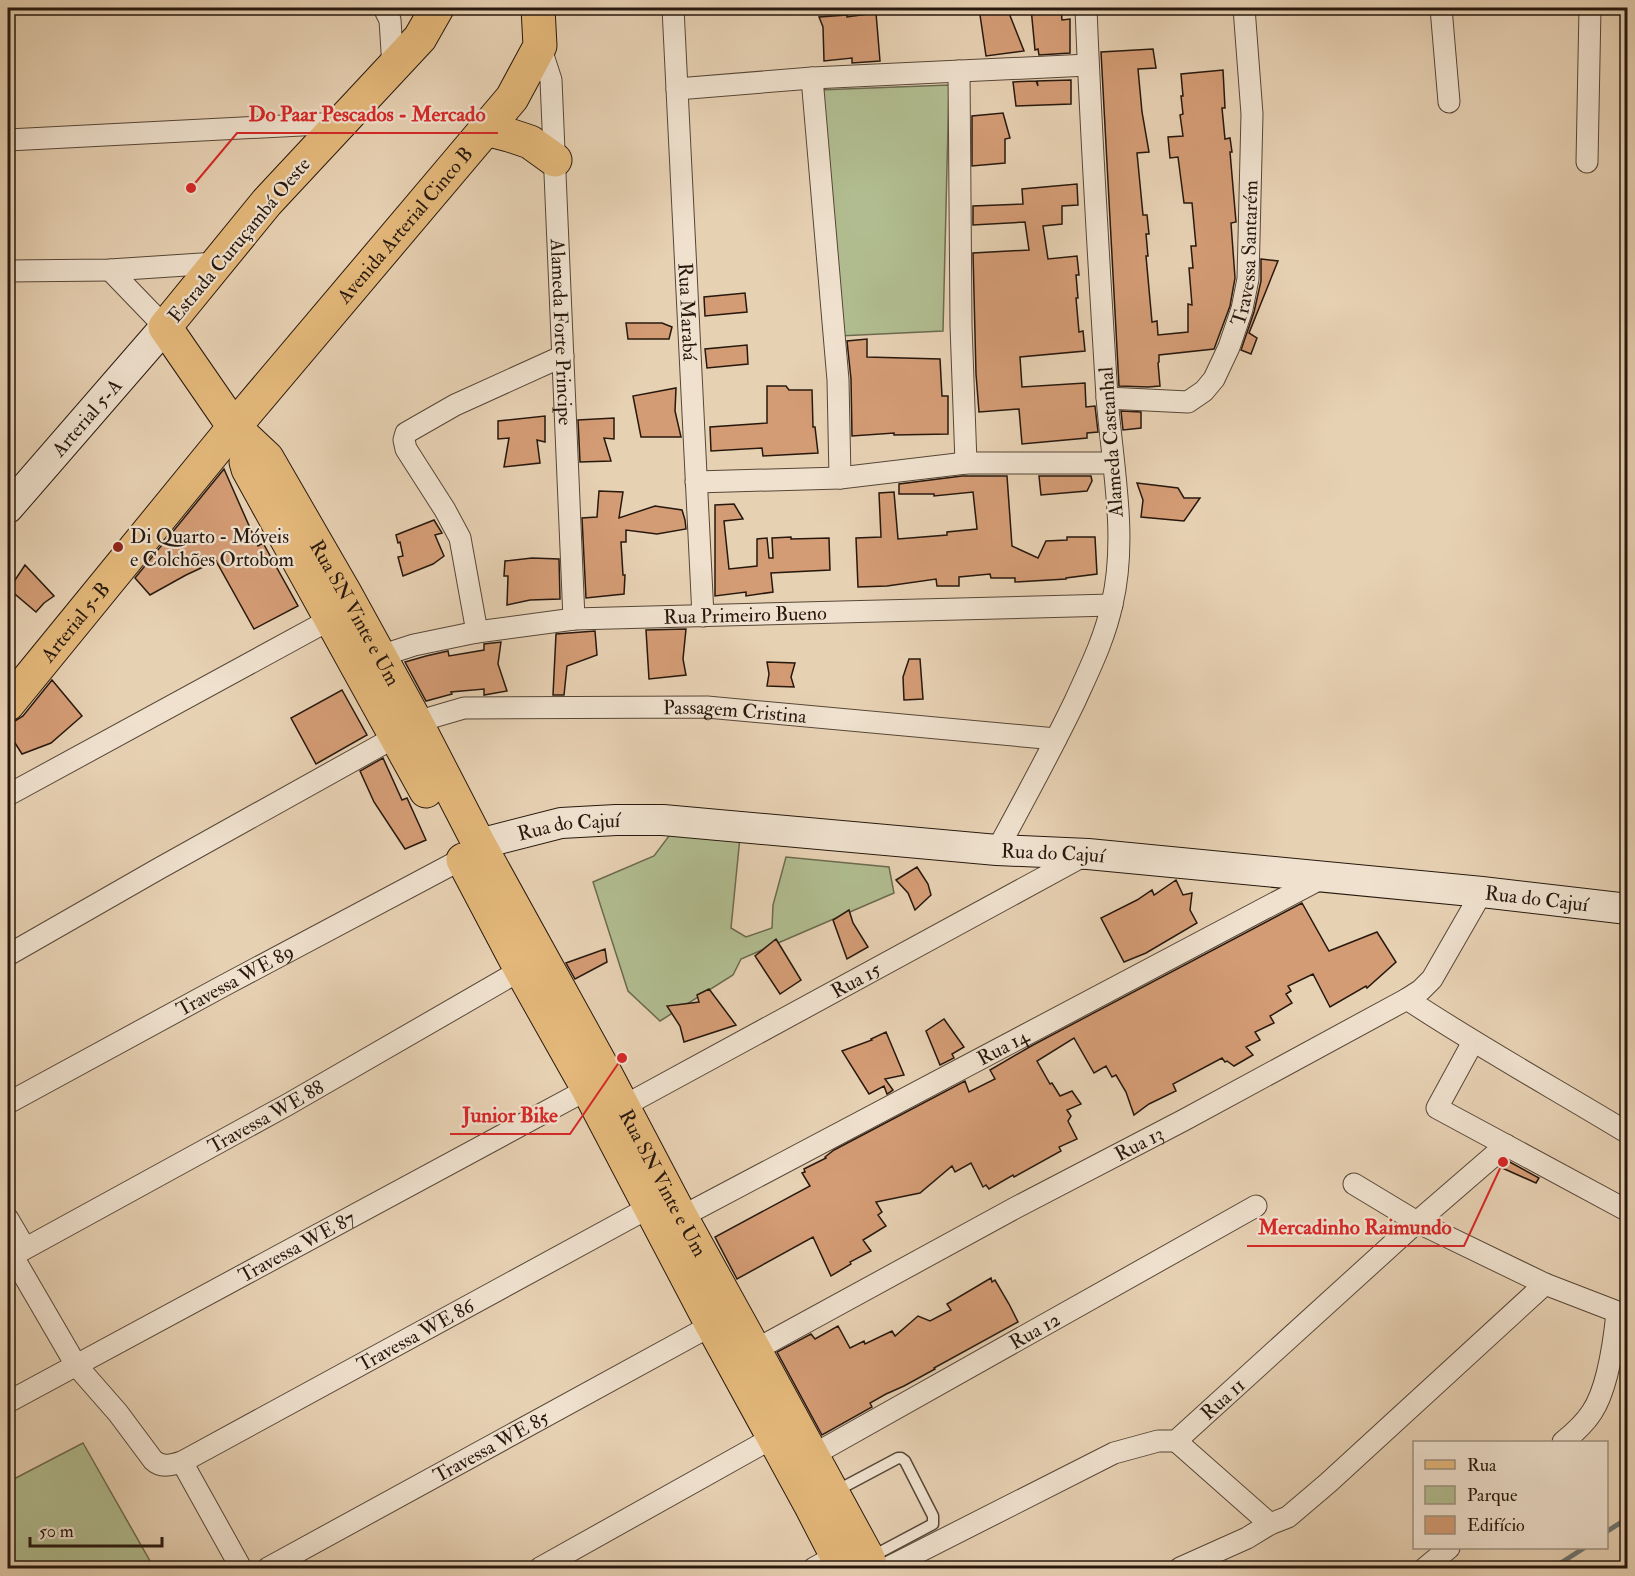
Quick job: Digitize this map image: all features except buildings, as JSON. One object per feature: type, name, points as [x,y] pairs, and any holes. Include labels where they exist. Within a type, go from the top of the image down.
[{"type":"main road","name":"Estrada Curuçambá Oeste","points":[[234,427],[165,327],[267,202],[420,38],[437,8]]},
{"type":"main road","points":[[538,8],[540,46]]},
{"type":"main road","name":"Avenida Arterial Cinco B","points":[[234,427],[512,98],[540,46]]},
{"type":"main road","points":[[486,129],[530,142],[555,160]]},
{"type":"main road","name":"Rua SN Vinte e Um","points":[[234,427],[248,469],[331,619],[383,677]]},
{"type":"main road","name":"Rua SN Vinte e Um","points":[[234,427],[267,458],[383,677],[406,729],[471,852],[601,1065],[622,1107],[650,1208],[712,1325],[755,1367],[774,1437],[810,1504],[853,1565]]},
{"type":"main road","name":"Arterial 5-B","points":[[8,704],[234,427]]},
{"type":"main road","name":"Rua SN Vinte e Um","points":[[471,852],[521,970],[588,1089],[681,1217],[755,1367],[813,1455],[833,1493],[853,1565]]},
{"type":"street","points":[[384,8],[390,20],[393,67]]},
{"type":"street","name":"Rua Marabá","points":[[673,8],[703,616]]},
{"type":"street","name":"Alameda Castanhal","points":[[997,850],[1056,740],[1090,668],[1104,634],[1112,605],[1119,560],[1117,499],[1107,398],[1086,8]]},
{"type":"street","name":"Travessa Santarém","points":[[1107,398],[1188,402],[1204,392],[1214,379],[1229,347],[1242,309],[1248,279],[1252,114],[1244,8]]},
{"type":"street","points":[[1441,8],[1449,102]]},
{"type":"street","points":[[1587,162],[1590,8]]},
{"type":"street","name":"Alameda Forte Principe","points":[[540,46],[551,80],[574,619]]},
{"type":"street","points":[[677,89],[812,78],[1088,65]]},
{"type":"street","points":[[959,71],[961,325],[966,463]]},
{"type":"street","points":[[812,78],[838,380],[840,478]]},
{"type":"street","points":[[8,140],[340,123]]},
{"type":"street","points":[[8,271],[110,270],[216,263]]},
{"type":"street","points":[[110,270],[165,327]]},
{"type":"street","name":"Arterial 5-A","points":[[8,508],[165,327]]},
{"type":"street","points":[[477,632],[459,538],[446,510],[406,449],[404,440],[406,433],[455,405],[563,356]]},
{"type":"street","points":[[696,482],[840,478],[966,463],[1112,463]]},
{"type":"street","name":"Rua Primeiro Bueno","points":[[383,677],[414,645],[477,632],[574,619],[1112,605]]},
{"type":"street","points":[[8,795],[331,619]]},
{"type":"street","name":"Passagem Cristina","points":[[8,955],[406,729],[464,708],[707,707],[1056,740]]},
{"type":"street","name":"Rua do Cajuí","points":[[471,852],[561,823],[651,820],[997,850],[1088,854],[1482,892],[1628,909]]},
{"type":"street","name":"Travessa WE 89","points":[[8,1103],[471,852]]},
{"type":"street","name":"Rua 15","points":[[622,1107],[1088,854]]},
{"type":"street","name":"Rua 14","points":[[681,1217],[1324,877]]},
{"type":"street","name":"Rua 13","points":[[755,1367],[1015,1208],[1184,1120],[1421,990],[1432,979],[1482,892]]},
{"type":"street","name":"Travessa WE 88","points":[[15,1254],[287,1105],[521,970]]},
{"type":"street","points":[[1407,999],[1473,1042],[1628,1133]]},
{"type":"street","points":[[1473,1042],[1437,1108],[1628,1211]]},
{"type":"street","name":"Travessa WE 87","points":[[8,1402],[588,1089]]},
{"type":"street","name":"Rua 11","points":[[1176,1441],[1417,1222],[1506,1145]]},
{"type":"street","points":[[1354,1184],[1417,1222],[1545,1284],[1622,1315],[1600,1395],[1592,1412],[1565,1441]]},
{"type":"street","name":"Rua 12","points":[[813,1455],[1256,1206]]},
{"type":"street","name":"Travessa WE 86","points":[[182,1462],[650,1208]]},
{"type":"street","points":[[8,1219],[15,1254],[76,1365],[118,1413],[153,1460],[159,1465],[182,1462],[241,1569]]},
{"type":"street","points":[[1180,1569],[1288,1517],[1306,1503],[1545,1284]]},
{"type":"street","name":"Travessa WE 85","points":[[268,1569],[712,1325]]},
{"type":"street","points":[[540,1569],[774,1437]]},
{"type":"street","points":[[853,1565],[1114,1453],[1158,1441],[1176,1441],[1270,1524]]},
{"type":"street","points":[[1425,1569],[1448,1549]]},
{"type":"lane","points":[[833,1493],[901,1458],[905,1461],[933,1516],[933,1524],[853,1565]]},
{"type":"green space","points":[[949,85],[943,331],[839,336],[819,90]]},
{"type":"green space","points":[[675,828],[740,837],[731,928],[746,937],[772,928],[773,905],[786,857],[889,867],[894,893],[741,959],[733,975],[660,1021],[628,991],[593,882],[654,856]]},
{"type":"green space","points":[[83,1443],[154,1568],[8,1568],[8,1482]]},
{"type":"waterway","points":[[1608,1531],[1628,1518]]},
{"type":"waterway","points":[[1553,1568],[1582,1549]]},
{"type":"place","name":"Do Paar Pescados - Mercado","points":[[191,188]]},
{"type":"place","name":"Di Quarto - Móveis e Colchões Ortobom","points":[[118,547]]},
{"type":"place","name":"Junior Bike","points":[[622,1058]]},
{"type":"place","name":"Mercadinho Raimundo","points":[[1503,1162]]}]
